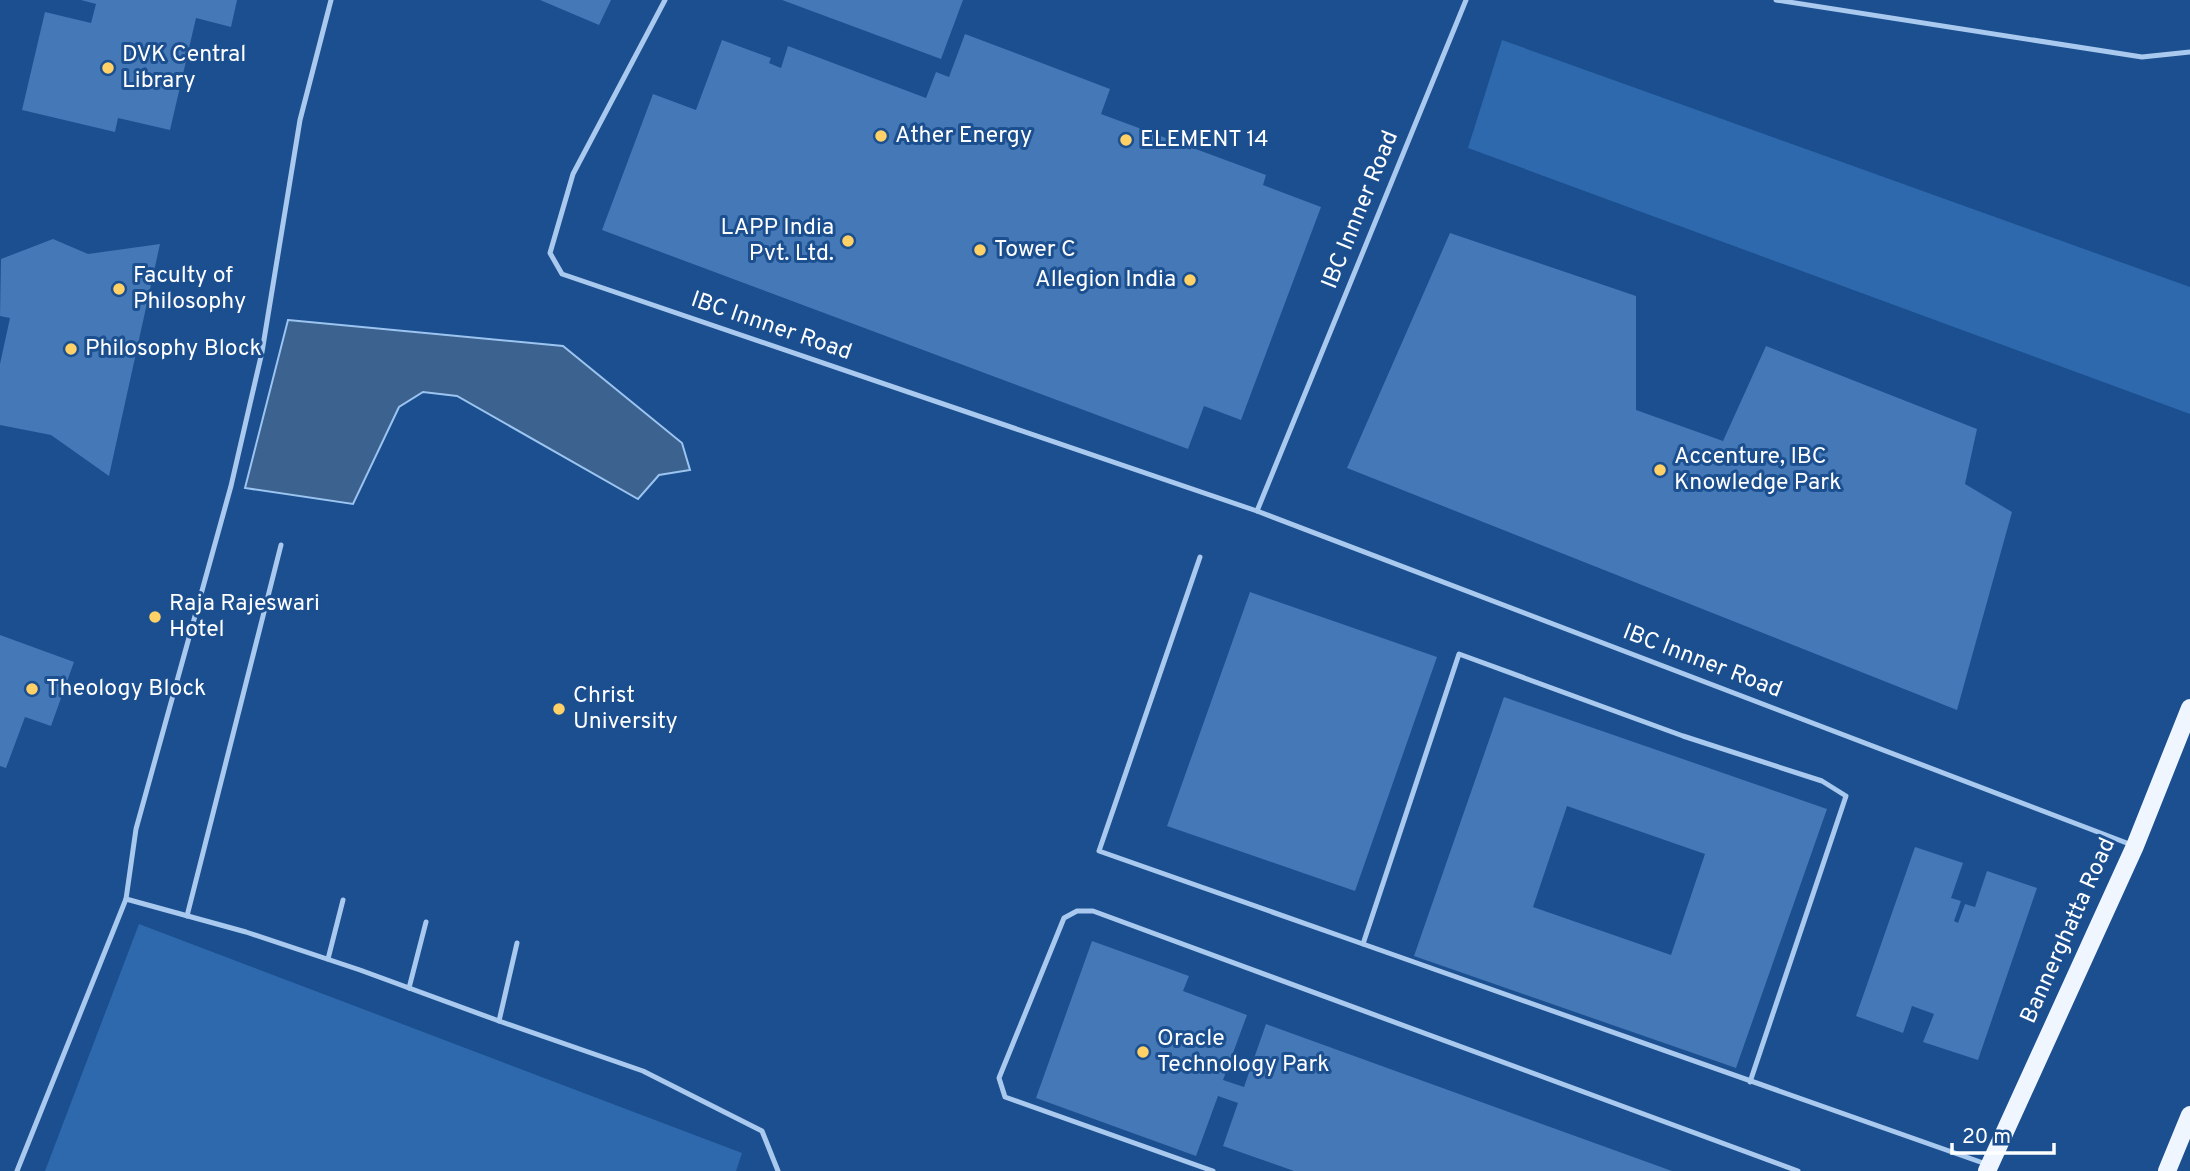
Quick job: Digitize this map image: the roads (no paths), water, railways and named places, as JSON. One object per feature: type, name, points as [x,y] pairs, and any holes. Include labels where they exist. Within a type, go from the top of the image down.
[{"type":"main road","name":"Bannerghatta Road","points":[[1988,1168],[2135,846],[2190,708]]},
{"type":"main road","points":[[2167,1171],[2190,1115]]},
{"type":"lane","points":[[17,1171],[126,899],[136,829],[231,486],[262,352],[300,120],[331,0]]},
{"type":"lane","name":"IBC Innner Road","points":[[664,0],[573,174],[550,253],[562,274],[1257,511],[2135,846]]},
{"type":"lane","name":"IBC Innner Road","points":[[1257,511],[1466,0]]},
{"type":"lane","points":[[1776,0],[2142,57],[2190,52]]},
{"type":"lane","points":[[187,916],[281,545]]},
{"type":"lane","points":[[1200,558],[1099,851],[1988,1168]]},
{"type":"lane","points":[[1363,944],[1458,654],[1683,736],[1822,781],[1846,796],[1750,1082]]},
{"type":"lane","points":[[126,899],[246,932],[643,1071],[762,1131],[778,1171]]},
{"type":"lane","points":[[328,960],[343,900]]},
{"type":"lane","points":[[1213,1171],[1005,1097],[999,1078],[1064,918],[1077,911],[1093,911],[1106,915],[1798,1171]]},
{"type":"lane","points":[[409,988],[426,922]]},
{"type":"lane","points":[[499,1021],[517,943]]},
{"type":"place","name":"DVK Central Library","points":[[108,68]]},
{"type":"place","name":"Ather Energy","points":[[881,136]]},
{"type":"place","name":"ELEMENT 14","points":[[1126,140]]},
{"type":"place","name":"LAPP India Pvt. Ltd.","points":[[848,241]]},
{"type":"place","name":"Tower C","points":[[980,250]]},
{"type":"place","name":"Allegion India","points":[[1190,280]]},
{"type":"place","name":"Faculty of Philosophy","points":[[119,289]]},
{"type":"place","name":"Philosophy Block","points":[[71,349]]},
{"type":"place","name":"Accenture, IBC Knowledge Park","points":[[1660,470]]},
{"type":"place","name":"Raja Rajeswari Hotel","points":[[155,617]]},
{"type":"place","name":"Theology Block","points":[[32,689]]},
{"type":"place","name":"Christ University","points":[[559,709]]},
{"type":"place","name":"Oracle Technology Park","points":[[1143,1052]]}]
